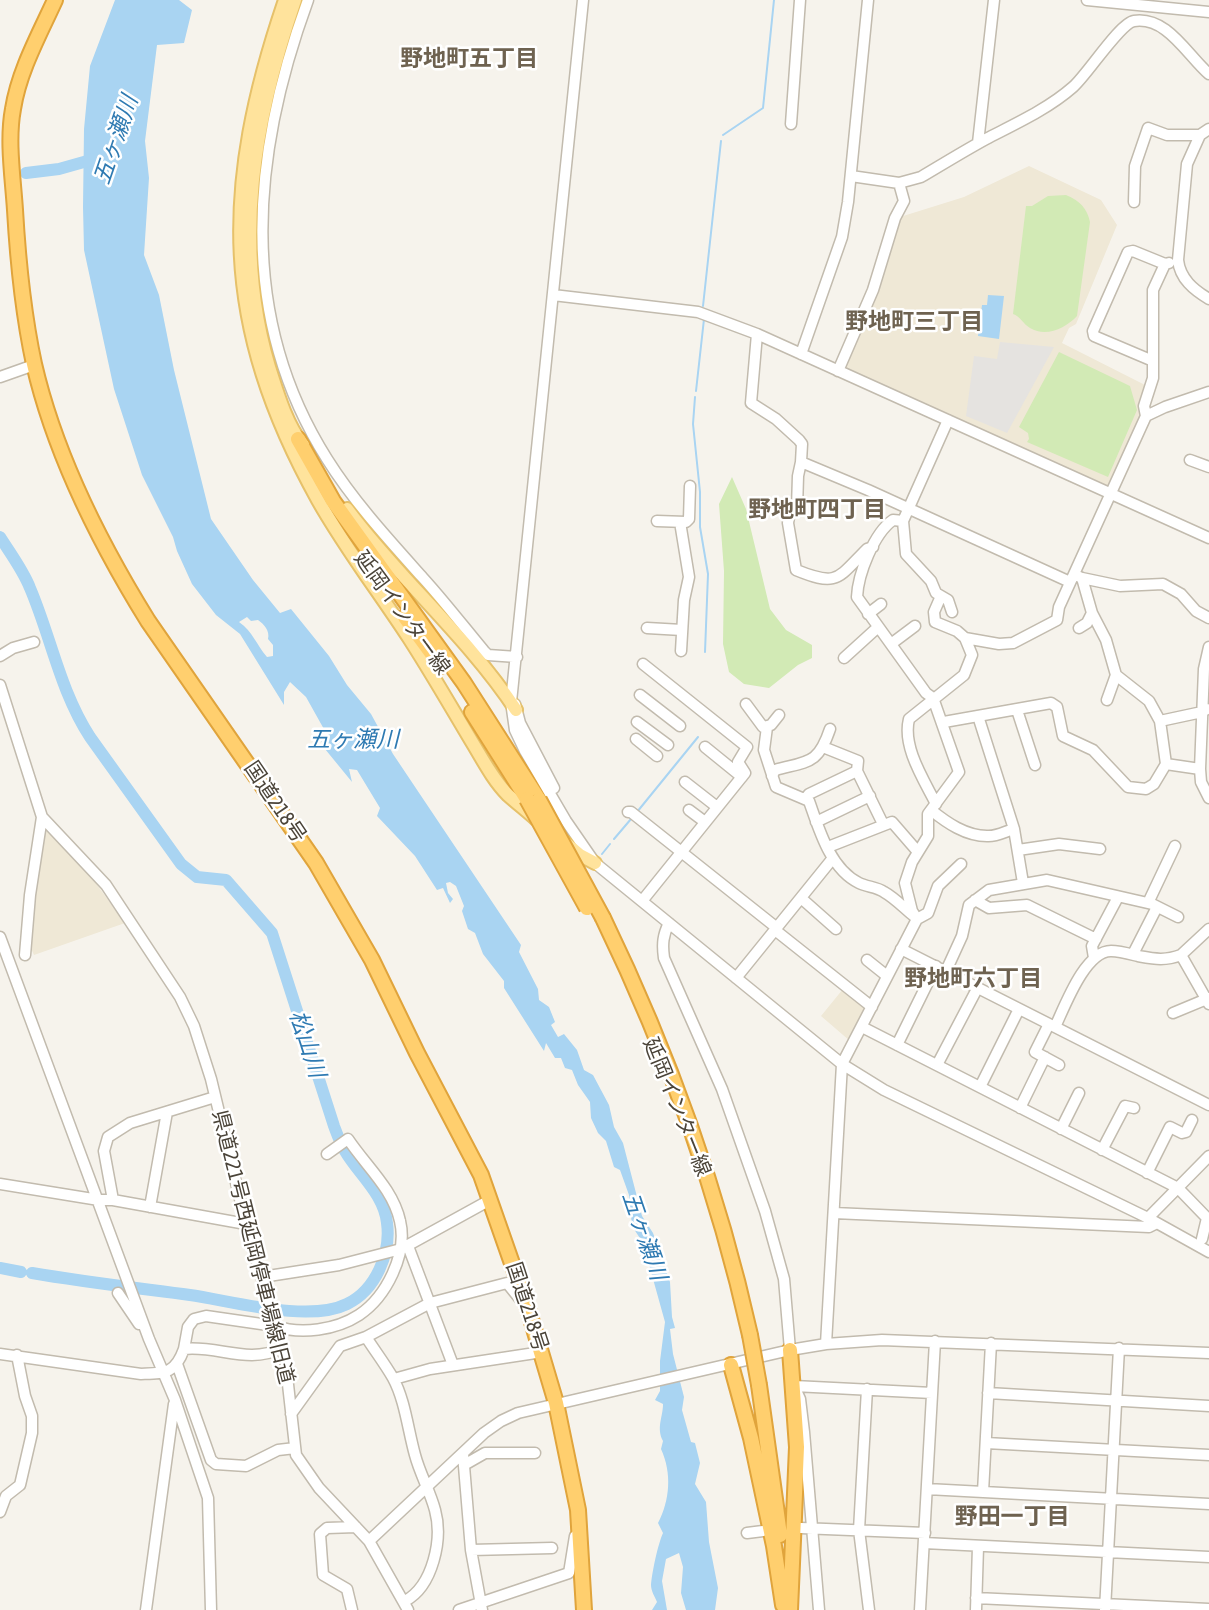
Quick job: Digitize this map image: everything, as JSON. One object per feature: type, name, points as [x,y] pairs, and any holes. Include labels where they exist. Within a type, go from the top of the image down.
[{"type":"highway","name":"国道218号","points":[[55,0],[5,125],[21,287],[34,365],[47,412],[69,470],[125,584],[148,621],[289,821],[335,894],[372,960],[481,1175],[562,1402],[579,1510],[584,1610]]},
{"type":"highway","name":"延岡インター線","points":[[298,439],[333,502],[464,683],[533,799],[627,967],[664,1056],[712,1195],[733,1266],[759,1385],[776,1504],[787,1610]]},
{"type":"highway","name":"延岡インター線","points":[[310,482],[533,799]]},
{"type":"highway","points":[[787,1610],[797,1447],[790,1350]]},
{"type":"highway","points":[[725,1366],[757,1465],[787,1610]]},
{"type":"main road","name":"延岡インター線","points":[[285,0],[262,75],[247,139],[241,196],[240,260],[249,324],[265,384],[287,438],[310,482]]},
{"type":"main road","name":"延岡インター線","points":[[295,0],[271,77],[257,138],[252,169],[249,229],[253,289],[260,332],[273,380],[298,439]]},
{"type":"main road","points":[[298,439],[364,531],[487,669],[513,706]]},
{"type":"main road","points":[[310,482],[331,520],[414,646],[499,784],[507,794],[580,855],[595,863]]},
{"type":"street","points":[[308,0],[276,112],[261,208],[262,252],[268,305],[288,383],[327,459],[376,527],[424,579],[484,652],[488,655],[517,657]]},
{"type":"street","points":[[583,0],[514,677],[514,730],[566,821],[595,863],[842,1064],[884,1090],[1153,1221],[1209,1252]]},
{"type":"street","points":[[791,124],[800,0]]},
{"type":"street","points":[[801,354],[840,245],[851,176],[868,0]]},
{"type":"street","points":[[978,143],[994,0]]},
{"type":"street","points":[[1087,0],[1209,12]]},
{"type":"street","points":[[851,176],[899,183],[921,177],[1040,110],[1074,87],[1120,31],[1135,20],[1166,29],[1209,74]]},
{"type":"street","points":[[1134,202],[1135,166],[1148,128],[1167,135],[1205,132]]},
{"type":"street","points":[[1205,132],[1187,164],[1178,260],[1179,268],[1192,289],[1209,299]]},
{"type":"street","points":[[838,371],[873,290],[889,237],[904,201],[899,183]]},
{"type":"street","points":[[1153,361],[1094,336],[1093,331],[1128,252],[1133,251],[1164,264],[1178,260]]},
{"type":"street","points":[[965,638],[999,644],[1013,643],[1056,620],[1059,607],[1076,578],[1110,493],[1146,416],[1144,406],[1153,378],[1153,290],[1164,264]]},
{"type":"street","points":[[553,295],[702,313],[757,334],[1209,538]]},
{"type":"street","points":[[757,334],[751,403],[776,419],[802,444],[797,508],[790,511],[788,523],[796,570],[821,580],[838,578],[867,549],[873,547]]},
{"type":"street","points":[[0,377],[34,365]]},
{"type":"street","points":[[1146,416],[1209,392]]},
{"type":"street","points":[[948,420],[906,509],[903,521],[906,554],[931,581],[936,593],[948,600],[952,612]]},
{"type":"street","points":[[1190,460],[1209,467]]},
{"type":"street","points":[[802,462],[906,509],[1076,578],[1120,586],[1163,584],[1181,594],[1196,611],[1209,618]]},
{"type":"street","points":[[657,521],[686,522],[689,519],[690,486]]},
{"type":"street","points":[[903,521],[894,520],[881,531],[862,571],[857,597],[877,628],[926,693],[933,698],[944,722],[959,772],[928,814],[928,836],[905,883],[912,911],[917,919]]},
{"type":"street","points":[[680,522],[689,577],[684,600],[681,651]]},
{"type":"street","points":[[1076,578],[1107,640],[1116,676],[1107,701]]},
{"type":"street","points":[[941,596],[934,612],[935,622],[957,631],[965,638],[972,655],[964,675],[909,719],[908,729],[919,771],[933,807],[950,825],[988,837],[1014,829]]},
{"type":"street","points":[[868,614],[881,604]]},
{"type":"street","points":[[1079,628],[1087,623],[1092,613]]},
{"type":"street","points":[[891,644],[915,626]]},
{"type":"street","points":[[646,628],[682,630]]},
{"type":"street","points":[[844,658],[877,628]]},
{"type":"street","points":[[0,656],[13,648],[34,642]]},
{"type":"street","points":[[1209,647],[1204,669],[1206,710],[1200,769],[1209,798]]},
{"type":"street","points":[[643,664],[747,747],[764,750]]},
{"type":"street","points":[[944,722],[1051,703],[1057,707],[1063,736],[1093,750],[1128,787],[1146,789],[1154,784],[1166,764],[1160,721],[1149,701],[1116,676]]},
{"type":"street","points":[[0,685],[43,817],[30,895],[25,955]]},
{"type":"street","points":[[640,695],[680,726]]},
{"type":"street","points":[[746,704],[758,723],[767,727]]},
{"type":"street","points":[[1017,710],[1035,765]]},
{"type":"street","points":[[1160,721],[1206,710]]},
{"type":"street","points":[[779,715],[767,727],[764,750],[776,787],[806,799],[833,858],[845,872],[858,883],[885,892],[917,919]]},
{"type":"street","points":[[978,716],[1014,829],[1023,883]]},
{"type":"street","points":[[637,722],[668,745]]},
{"type":"street","points":[[772,776],[775,770],[804,764],[823,747],[830,729]]},
{"type":"street","points":[[636,739],[657,756]]},
{"type":"street","points":[[705,747],[742,776]]},
{"type":"street","points":[[642,901],[745,772],[738,762],[747,747]]},
{"type":"street","points":[[823,747],[858,761],[857,771],[883,824]]},
{"type":"street","points":[[1166,764],[1200,769]]},
{"type":"street","points":[[806,799],[809,794],[857,771]]},
{"type":"street","points":[[685,782],[718,807]]},
{"type":"street","points":[[816,822],[870,796]]},
{"type":"street","points":[[689,810],[705,822]]},
{"type":"street","points":[[628,811],[872,1007]]},
{"type":"street","name":"県道221号西延岡停車場線旧道","points":[[43,817],[106,885],[180,997],[205,1057],[246,1224],[282,1348],[296,1455],[319,1488],[369,1541],[406,1605]]},
{"type":"street","points":[[828,848],[883,824],[895,822],[918,852]]},
{"type":"street","points":[[1018,849],[1059,845],[1100,849]]},
{"type":"street","points":[[1133,954],[1175,846]]},
{"type":"street","points":[[736,978],[833,858]]},
{"type":"street","points":[[826,1344],[842,1064],[917,919],[928,914],[938,886],[961,864]]},
{"type":"street","points":[[897,1045],[962,936],[969,905],[989,890],[1047,880],[1152,905],[1178,918]]},
{"type":"street","points":[[1094,958],[1092,946],[1118,897]]},
{"type":"street","points":[[801,898],[836,929]]},
{"type":"street","points":[[975,900],[989,908],[1027,905],[1096,939]]},
{"type":"street","points":[[669,923],[664,934],[664,958],[722,1089],[765,1211],[784,1279],[790,1350]]},
{"type":"street","points":[[1059,1065],[1035,1052],[1083,971],[1094,958],[1102,952],[1111,951],[1161,960],[1181,955],[1209,929]]},
{"type":"street","points":[[0,937],[164,1373],[208,1498],[211,1610]]},
{"type":"street","points":[[901,949],[1209,1105]]},
{"type":"street","points":[[1173,1013],[1208,1000],[1181,955]]},
{"type":"street","points":[[867,960],[887,976]]},
{"type":"street","points":[[937,1065],[978,988]]},
{"type":"street","points":[[980,1087],[1019,1009]]},
{"type":"street","points":[[862,1027],[1178,1188],[1208,1218],[1202,1239]]},
{"type":"street","points":[[1020,1108],[1045,1057]]},
{"type":"street","points":[[1061,1129],[1079,1093]]},
{"type":"street","points":[[113,1200],[104,1152],[107,1137],[130,1123],[215,1097]]},
{"type":"street","points":[[1102,1150],[1125,1106],[1134,1108]]},
{"type":"street","points":[[150,1207],[167,1112]]},
{"type":"street","points":[[1147,1173],[1170,1127],[1182,1133],[1186,1132],[1192,1120]]},
{"type":"street","points":[[327,1153],[348,1140],[396,1203],[403,1248],[430,1303],[453,1365]]},
{"type":"street","points":[[834,1213],[1149,1227],[1178,1188],[1209,1156]]},
{"type":"street","points":[[0,1184],[113,1200],[246,1224]]},
{"type":"street","points":[[262,1276],[339,1265],[403,1248],[490,1200]]},
{"type":"street","points":[[0,1354],[141,1374],[164,1373],[177,1364],[184,1349],[188,1327],[194,1319],[206,1316],[275,1326],[285,1330],[314,1330],[337,1325],[359,1315],[376,1299],[392,1275],[403,1248]]},
{"type":"street","points":[[291,1415],[340,1346],[366,1337],[430,1303],[507,1283],[529,1312]]},
{"type":"street","points":[[118,1293],[149,1339]]},
{"type":"street","points":[[366,1337],[394,1379],[410,1430],[415,1457],[436,1513],[434,1554],[428,1577],[406,1605]]},
{"type":"street","points":[[369,1541],[484,1433],[518,1413],[790,1350],[881,1340],[1209,1353]]},
{"type":"street","points":[[920,1610],[936,1341]]},
{"type":"street","points":[[983,1492],[990,1343]]},
{"type":"street","points":[[184,1349],[202,1347],[235,1356],[272,1352],[282,1348]]},
{"type":"street","points":[[1105,1607],[1119,1348]]},
{"type":"street","points":[[394,1379],[453,1365],[542,1352]]},
{"type":"street","points":[[0,1512],[6,1496],[20,1485],[32,1433],[32,1416],[17,1355]]},
{"type":"street","points":[[177,1364],[211,1460],[216,1464],[246,1466],[278,1450],[295,1448]]},
{"type":"street","points":[[819,1610],[814,1528],[800,1399],[794,1386],[932,1393]]},
{"type":"street","points":[[867,1389],[859,1530],[869,1610]]},
{"type":"street","points":[[988,1393],[1209,1406]]},
{"type":"street","points":[[146,1610],[174,1400]]},
{"type":"street","points":[[986,1443],[1209,1455]]},
{"type":"street","points":[[464,1465],[485,1453],[535,1454]]},
{"type":"street","points":[[463,1454],[471,1549],[481,1606]]},
{"type":"street","points":[[927,1489],[1209,1504]]},
{"type":"street","points":[[459,1610],[481,1606],[569,1573],[579,1510]]},
{"type":"street","points":[[352,1610],[347,1589],[323,1575],[320,1534],[327,1528],[356,1527]]},
{"type":"street","points":[[801,1528],[859,1530],[978,1547],[1209,1557]]},
{"type":"street","points":[[747,1532],[763,1531]]},
{"type":"street","points":[[976,1610],[978,1547]]},
{"type":"street","points":[[471,1549],[552,1548]]},
{"type":"street","points":[[976,1598],[1105,1607],[1209,1609]]},
{"type":"shaded area","points":[[1029,166],[1101,200],[1117,225],[1076,324],[1069,328],[1062,343],[1147,386],[1141,418],[1110,488],[844,369],[877,290],[900,217],[964,197]]},
{"type":"shaded area","points":[[1000,342],[1054,347],[1007,433],[966,416],[974,356],[997,359]]},
{"type":"shaded area","points":[[52,830],[84,867],[125,923],[34,955],[29,944],[34,892],[45,832]]},
{"type":"shaded area","points":[[843,989],[867,1007],[850,1041],[821,1016]]},
{"type":"green space","points":[[1066,195],[1082,206],[1090,222],[1077,316],[1055,330],[1036,331],[1013,314],[1026,206],[1032,206],[1048,196]]},
{"type":"green space","points":[[1059,352],[1130,386],[1137,410],[1108,477],[1027,442],[1028,433],[1019,427]]},
{"type":"green space","points":[[732,477],[746,509],[770,609],[786,630],[812,645],[812,658],[798,665],[769,688],[744,684],[729,672],[723,644],[724,571],[719,504]]},
{"type":"water","name":"五ヶ瀬川","points":[[115,0],[179,0],[192,10],[184,43],[157,45],[145,141],[149,178],[144,255],[159,295],[174,370],[211,519],[253,580],[280,613],[291,609],[371,714],[393,754],[521,945],[519,952],[538,989],[539,1000],[549,1007],[555,1022],[551,1025],[558,1037],[564,1034],[577,1050],[584,1070],[593,1075],[609,1105],[614,1127],[623,1143],[642,1216],[653,1233],[670,1282],[675,1328],[670,1329],[673,1354],[684,1397],[682,1410],[700,1463],[695,1484],[706,1502],[709,1542],[718,1588],[715,1610],[686,1610],[681,1593],[683,1567],[679,1553],[666,1559],[662,1581],[667,1610],[652,1610],[657,1602],[651,1585],[663,1533],[658,1523],[668,1486],[667,1467],[661,1449],[663,1404],[655,1400],[660,1391],[660,1361],[665,1322],[643,1243],[632,1226],[629,1195],[620,1170],[614,1167],[606,1141],[598,1133],[591,1118],[590,1102],[578,1085],[572,1070],[565,1068],[561,1058],[555,1058],[546,1043],[544,1051],[504,988],[504,981],[483,954],[475,933],[468,929],[462,911],[464,906],[456,886],[450,882],[446,883],[448,893],[453,899],[450,903],[443,888],[437,890],[415,856],[377,816],[380,808],[357,770],[349,769],[352,782],[325,749],[321,740],[325,731],[306,697],[290,682],[284,692],[284,705],[240,634],[216,615],[192,584],[173,537],[142,475],[114,389],[84,250],[84,129],[90,66]],"holes":[[[247,617],[251,621],[258,620],[266,628],[268,639],[273,645],[273,656],[267,657],[239,622]]]},
{"type":"water","points":[[988,295],[1004,296],[999,339],[978,336],[982,305],[987,305]]},
{"type":"waterway","points":[[723,135],[763,108],[774,0]]},
{"type":"waterway","points":[[703,306],[721,141]]},
{"type":"waterway","name":"松山川","points":[[26,173],[59,169],[98,158]]},
{"type":"waterway","points":[[696,391],[704,319]]},
{"type":"waterway","points":[[695,397],[693,424],[700,492],[700,527],[708,574],[705,652]]},
{"type":"waterway","name":"松山川","points":[[0,537],[27,581],[63,683],[90,737],[181,864],[197,877],[226,880],[272,933],[337,1135],[381,1203],[388,1235],[384,1258],[366,1290],[347,1304],[331,1309],[270,1309],[32,1273]]},
{"type":"waterway","points":[[637,812],[698,737]]},
{"type":"waterway","points":[[614,839],[631,819]]},
{"type":"waterway","points":[[602,854],[610,844]]},
{"type":"waterway","name":"松山川","points":[[0,1268],[21,1272]]},
{"type":"district","name":"野地町五丁目","points":[[469,59]]},
{"type":"district","name":"野地町三丁目","points":[[914,322]]},
{"type":"district","name":"野地町四丁目","points":[[817,510]]},
{"type":"district","name":"野地町六丁目","points":[[973,979]]},
{"type":"district","name":"野田一丁目","points":[[1012,1517]]}]
